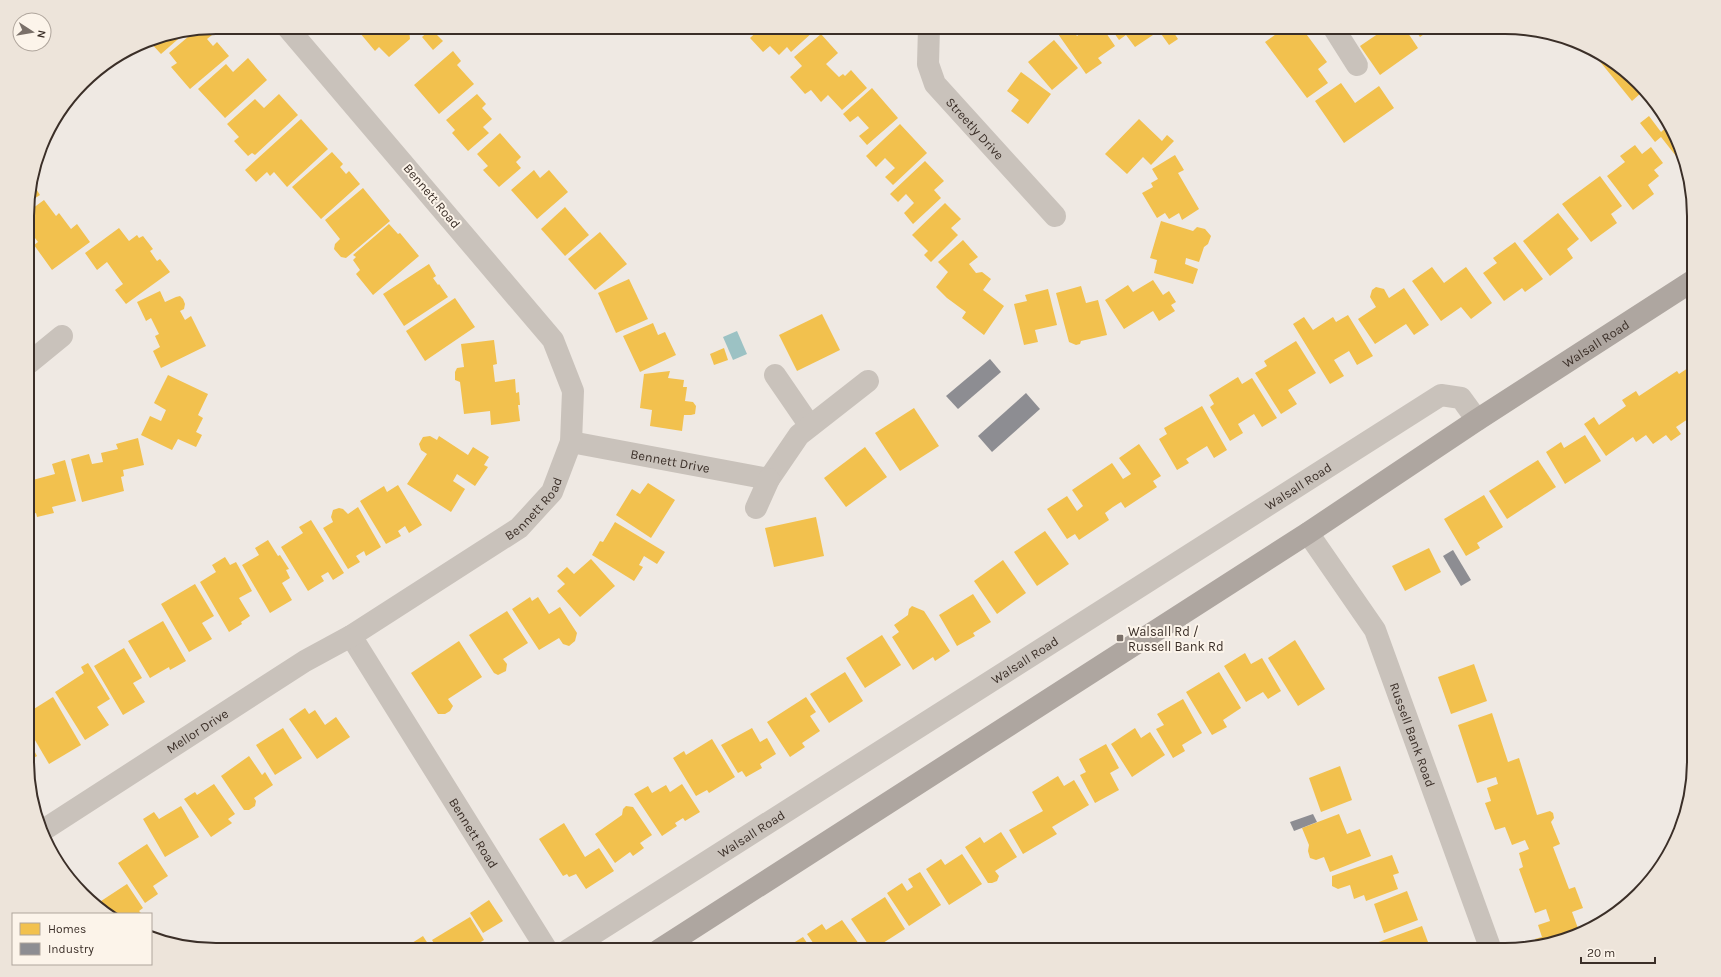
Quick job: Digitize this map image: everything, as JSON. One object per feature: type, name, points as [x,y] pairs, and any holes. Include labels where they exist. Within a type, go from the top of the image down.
[{"type":"main road","name":"Walsall Road","points":[[670,943],[1308,533],[1477,420],[1687,285]]},
{"type":"street","name":"Bennett Road","points":[[293,34],[553,340],[573,391],[571,442],[552,492],[519,528],[351,636],[543,943]]},
{"type":"street","name":"Streetly Drive","points":[[929,34],[928,64],[935,84],[1055,216]]},
{"type":"street","points":[[1339,34],[1357,65]]},
{"type":"street","points":[[34,352],[62,336]]},
{"type":"street","points":[[775,375],[810,426]]},
{"type":"street","points":[[756,508],[769,479],[799,435],[868,381]]},
{"type":"street","name":"Walsall Road","points":[[579,943],[1441,395],[1461,398],[1477,420]]},
{"type":"street","name":"Bennett Drive","points":[[571,442],[769,479]]},
{"type":"street","name":"Russell Bank Road","points":[[1308,533],[1375,630],[1488,943]]},
{"type":"street","name":"Mellor Drive","points":[[47,828],[306,661],[351,636]]},
{"type":"water","points":[[737,331],[747,354],[733,360],[723,337]]},
{"type":"building: Homes","points":[[211,34],[212,35],[207,39],[213,46],[217,42],[229,56],[190,89],[171,67],[177,63],[169,53],[189,36]]},
{"type":"building: Homes","points":[[361,34],[409,34],[410,39],[389,57],[379,47],[375,51]]},
{"type":"building: Homes","points":[[425,34],[436,34],[443,41],[433,50],[422,37]]},
{"type":"building: Homes","points":[[754,34],[811,34],[791,52],[787,47],[779,55],[770,46],[763,52],[750,38]]},
{"type":"building: Homes","points":[[821,34],[838,53],[826,64],[839,77],[843,74],[845,76],[851,70],[867,88],[842,110],[828,95],[821,102],[811,90],[805,94],[790,77],[802,66],[794,57]]},
{"type":"building: Homes","points":[[1058,34],[1075,34],[1077,36],[1080,34],[1107,34],[1115,46],[1098,58],[1102,63],[1086,74]]},
{"type":"building: Homes","points":[[1115,34],[1154,34],[1135,47],[1126,35],[1119,40]]},
{"type":"building: Homes","points":[[1161,34],[1175,34],[1178,39],[1169,45]]},
{"type":"building: Homes","points":[[1276,34],[1306,34],[1327,62],[1318,69],[1328,83],[1307,98],[1265,42]]},
{"type":"building: Homes","points":[[1378,34],[1409,34],[1418,48],[1380,75],[1360,46]]},
{"type":"building: Homes","points":[[180,37],[161,54],[153,45]]},
{"type":"building: Homes","points":[[1054,40],[1078,68],[1052,90],[1028,62]]},
{"type":"building: Homes","points":[[453,51],[461,61],[457,65],[474,84],[439,114],[414,85]]},
{"type":"building: Homes","points":[[248,58],[267,80],[225,118],[198,89],[226,64],[233,72]]},
{"type":"building: Homes","points":[[1598,60],[1625,79],[1640,94],[1632,101]]},
{"type":"building: Homes","points":[[1021,72],[1051,94],[1028,124],[1011,111],[1019,100],[1007,91]]},
{"type":"building: Homes","points":[[1341,83],[1355,103],[1379,86],[1394,108],[1344,143],[1315,101]]},
{"type":"building: Homes","points":[[872,88],[898,118],[867,145],[859,136],[869,128],[858,116],[850,122],[843,114]]},
{"type":"building: Homes","points":[[279,94],[298,115],[255,155],[252,153],[248,156],[234,141],[239,137],[227,124],[255,99],[264,108]]},
{"type":"building: Homes","points":[[477,94],[486,104],[482,108],[492,119],[483,127],[489,133],[468,151],[452,133],[455,130],[446,120]]},
{"type":"building: Homes","points":[[1649,116],[1661,132],[1665,129],[1677,158],[1661,137],[1655,142],[1640,123]]},
{"type":"building: Homes","points":[[301,119],[328,149],[287,187],[274,172],[270,176],[267,172],[256,182],[245,170]]},
{"type":"building: Homes","points":[[1139,119],[1162,141],[1167,135],[1174,141],[1151,165],[1143,157],[1127,174],[1105,154]]},
{"type":"building: Homes","points":[[900,124],[927,153],[893,185],[885,177],[895,168],[885,158],[876,167],[866,156]]},
{"type":"building: Homes","points":[[500,133],[521,157],[516,162],[521,168],[499,187],[483,170],[488,166],[477,154]]},
{"type":"building: Homes","points":[[1635,145],[1642,154],[1651,147],[1663,163],[1654,170],[1659,176],[1648,185],[1654,194],[1633,210],[1607,176],[1625,162],[1620,156]]},
{"type":"building: Homes","points":[[332,152],[343,164],[340,167],[346,174],[349,171],[360,184],[321,219],[292,187]]},
{"type":"building: Homes","points":[[1175,155],[1184,170],[1178,173],[1199,209],[1182,220],[1179,213],[1169,219],[1165,213],[1157,218],[1142,193],[1153,187],[1151,183],[1158,179],[1152,169]]},
{"type":"building: Homes","points":[[925,161],[944,181],[934,190],[941,198],[913,224],[904,213],[914,203],[906,194],[898,202],[890,194]]},
{"type":"building: Homes","points":[[534,170],[540,178],[549,170],[568,192],[537,219],[511,190]]},
{"type":"building: Homes","points":[[1600,176],[1622,206],[1611,214],[1617,223],[1591,242],[1562,204]]},
{"type":"building: Homes","points":[[363,188],[390,221],[346,258],[341,257],[334,249],[335,244],[340,239],[325,220]]},
{"type":"building: Homes","points":[[36,189],[40,195],[35,198]]},
{"type":"building: Homes","points":[[44,200],[56,216],[59,213],[71,229],[77,224],[90,242],[52,270],[34,245],[38,242],[34,237],[34,207]]},
{"type":"building: Homes","points":[[945,203],[961,219],[951,228],[958,235],[931,262],[924,255],[928,251],[912,235]]},
{"type":"building: Homes","points":[[565,207],[589,235],[565,256],[541,229]]},
{"type":"building: Homes","points":[[1558,213],[1579,239],[1567,249],[1573,258],[1550,276],[1523,241]]},
{"type":"building: Homes","points":[[1161,221],[1193,231],[1197,227],[1205,229],[1211,236],[1208,244],[1204,247],[1199,262],[1186,258],[1185,264],[1198,269],[1193,284],[1154,273],[1157,260],[1150,258]]},
{"type":"building: Homes","points":[[389,224],[398,234],[400,233],[419,256],[373,295],[356,274],[360,270],[353,260],[356,257],[353,255]]},
{"type":"building: Homes","points":[[119,228],[129,241],[137,235],[139,238],[143,236],[153,249],[150,251],[157,261],[160,259],[170,272],[126,304],[115,290],[123,284],[107,262],[97,270],[85,253]]},
{"type":"building: Homes","points":[[600,232],[627,264],[595,290],[568,259]]},
{"type":"building: Homes","points":[[963,240],[978,257],[969,264],[976,273],[982,272],[991,279],[983,290],[1004,306],[984,335],[962,318],[966,312],[947,298],[936,287],[948,272],[938,262]]},
{"type":"building: Homes","points":[[1515,242],[1543,279],[1525,292],[1522,288],[1504,301],[1483,273],[1497,263],[1493,258]]},
{"type":"building: Homes","points":[[429,264],[436,276],[433,278],[448,297],[404,326],[383,294]]},
{"type":"building: Homes","points":[[1432,267],[1444,283],[1466,267],[1492,303],[1471,319],[1461,307],[1441,321],[1412,281]]},
{"type":"building: Homes","points":[[629,279],[648,319],[616,333],[598,293]]},
{"type":"building: Homes","points":[[1153,280],[1163,295],[1169,291],[1176,302],[1171,305],[1175,311],[1159,321],[1153,311],[1124,329],[1105,300],[1128,285],[1133,292]]},
{"type":"building: Homes","points":[[1081,286],[1086,303],[1098,300],[1107,335],[1081,341],[1080,344],[1076,345],[1069,342],[1056,293]]},
{"type":"building: Homes","points":[[1376,287],[1384,289],[1389,298],[1404,288],[1429,325],[1414,335],[1406,324],[1375,344],[1358,319],[1376,307],[1370,297],[1372,290]]},
{"type":"building: Homes","points":[[1048,289],[1057,325],[1035,330],[1038,342],[1024,345],[1014,304],[1027,301],[1025,295]]},
{"type":"building: Homes","points":[[160,291],[165,302],[180,296],[183,299],[185,304],[184,309],[180,311],[185,320],[191,316],[206,346],[161,368],[153,351],[160,347],[155,336],[159,334],[151,318],[146,321],[137,302]]},
{"type":"building: Homes","points":[[455,298],[475,327],[425,361],[406,331]]},
{"type":"building: Homes","points":[[822,314],[840,350],[797,371],[779,335]]},
{"type":"building: Homes","points":[[1348,315],[1373,356],[1357,365],[1349,351],[1334,360],[1344,376],[1330,384],[1293,324],[1304,317],[1313,330],[1333,317],[1336,322]]},
{"type":"building: Homes","points":[[653,323],[658,335],[665,332],[676,355],[640,372],[623,336]]},
{"type":"building: Homes","points":[[494,340],[497,364],[493,365],[495,382],[515,379],[516,393],[519,392],[520,405],[518,405],[520,421],[491,425],[490,411],[464,414],[460,382],[455,380],[455,372],[457,368],[464,367],[461,344]]},
{"type":"building: Homes","points":[[1296,341],[1316,373],[1288,390],[1297,404],[1281,414],[1255,373],[1267,366],[1264,361]]},
{"type":"building: Homes","points":[[724,348],[728,360],[714,365],[710,354]]},
{"type":"building: Homes","points":[[1687,369],[1687,420],[1676,427],[1681,434],[1671,441],[1666,435],[1653,444],[1646,435],[1636,442],[1633,437],[1606,456],[1584,424],[1594,417],[1599,425],[1626,406],[1622,400],[1636,391],[1639,396],[1677,371],[1679,374]]},
{"type":"building: Homes","points":[[670,371],[668,378],[684,380],[683,387],[687,387],[685,401],[693,402],[696,406],[695,414],[684,415],[682,431],[650,426],[652,410],[640,408],[644,374]]},
{"type":"building: Homes","points":[[168,375],[208,394],[198,415],[203,418],[196,432],[202,435],[196,447],[178,439],[172,450],[141,435],[150,416],[161,421],[166,410],[154,403]]},
{"type":"building: Homes","points":[[1238,377],[1242,384],[1252,378],[1277,418],[1262,427],[1254,414],[1238,424],[1243,433],[1230,441],[1210,407],[1214,404],[1209,395]]},
{"type":"building: Homes","points":[[1202,406],[1227,450],[1214,458],[1207,446],[1186,459],[1189,463],[1177,470],[1159,439],[1167,434],[1164,428]]},
{"type":"building: Homes","points":[[914,408],[939,446],[900,471],[875,433]]},
{"type":"building: Homes","points":[[1585,435],[1601,461],[1565,484],[1546,452],[1561,442],[1564,448]]},
{"type":"building: Homes","points":[[430,436],[437,440],[439,436],[468,455],[473,447],[489,457],[484,465],[488,467],[475,486],[457,474],[453,481],[465,489],[451,512],[407,484],[427,454],[421,450],[419,444],[423,437]]},
{"type":"building: Homes","points":[[138,438],[144,465],[123,470],[124,476],[121,477],[124,491],[82,502],[71,459],[89,454],[92,464],[103,462],[101,453],[118,449],[116,444]]},
{"type":"building: Homes","points":[[1139,444],[1161,476],[1153,481],[1157,487],[1125,508],[1121,502],[1113,507],[1105,513],[1109,520],[1079,540],[1075,534],[1067,539],[1047,509],[1067,496],[1077,511],[1083,506],[1072,490],[1112,463],[1123,479],[1131,474],[1119,458]]},
{"type":"building: Homes","points":[[865,447],[887,477],[846,507],[824,478]]},
{"type":"building: Homes","points":[[65,460],[76,501],[52,507],[54,513],[37,517],[36,513],[34,514],[34,480],[55,474],[52,464]]},
{"type":"building: Homes","points":[[1538,460],[1556,487],[1507,519],[1489,491]]},
{"type":"building: Homes","points":[[648,483],[675,500],[651,538],[616,515],[632,489],[640,494]]},
{"type":"building: Homes","points":[[398,485],[422,525],[409,533],[405,526],[398,531],[401,536],[386,544],[360,501],[384,486],[387,492]]},
{"type":"building: Homes","points":[[1484,495],[1503,527],[1477,543],[1480,548],[1466,556],[1444,519]]},
{"type":"building: Homes","points":[[358,507],[381,547],[366,556],[364,551],[356,556],[360,562],[348,569],[323,528],[333,522],[331,517],[333,510],[339,508],[343,509],[348,514]]},
{"type":"building: Homes","points":[[816,517],[824,556],[774,567],[765,528]]},
{"type":"building: Homes","points":[[311,520],[344,573],[333,580],[328,572],[321,576],[324,581],[308,591],[281,547],[303,533],[299,527]]},
{"type":"building: Homes","points":[[615,522],[665,552],[657,564],[644,556],[639,565],[643,567],[634,581],[592,555],[600,541],[603,542]]},
{"type":"building: Homes","points":[[1045,531],[1069,564],[1037,586],[1014,552]]},
{"type":"building: Homes","points":[[268,540],[278,556],[280,555],[289,569],[286,570],[290,578],[282,583],[292,600],[270,613],[242,565],[259,555],[255,548]]},
{"type":"building: Homes","points":[[1429,548],[1441,572],[1405,591],[1392,566]]},
{"type":"building: Homes","points":[[225,557],[230,565],[236,562],[252,591],[239,598],[250,616],[241,622],[242,624],[229,632],[200,582],[216,572],[212,565]]},
{"type":"building: Homes","points":[[591,559],[615,586],[580,617],[557,591],[565,584],[557,576],[567,567],[574,574]]},
{"type":"building: Homes","points":[[1003,560],[1026,593],[997,614],[974,581]]},
{"type":"building: Homes","points":[[195,584],[214,616],[202,623],[212,639],[189,652],[161,604]]},
{"type":"building: Homes","points":[[973,594],[991,622],[973,633],[975,636],[957,646],[939,615]]},
{"type":"building: Homes","points":[[530,597],[532,601],[538,597],[549,614],[560,607],[577,633],[575,641],[569,646],[563,644],[559,638],[539,650],[512,609]]},
{"type":"building: Homes","points":[[912,606],[924,611],[950,651],[935,661],[933,657],[913,670],[892,637],[899,632],[894,625],[908,615],[909,609]]},
{"type":"building: Homes","points":[[507,611],[528,643],[503,659],[507,664],[506,671],[498,675],[494,673],[469,635]]},
{"type":"building: Homes","points":[[163,621],[186,661],[170,670],[169,667],[150,678],[128,641]]},
{"type":"building: Homes","points":[[882,635],[901,665],[865,688],[846,658]]},
{"type":"building: Homes","points":[[1295,640],[1325,689],[1298,706],[1268,658]]},
{"type":"building: Homes","points":[[459,641],[482,677],[448,699],[453,706],[450,711],[445,714],[438,714],[411,673]]},
{"type":"building: Homes","points":[[124,648],[142,678],[133,683],[145,702],[123,715],[94,666]]},
{"type":"building: Homes","points":[[1245,653],[1251,664],[1262,658],[1281,691],[1268,699],[1263,692],[1246,702],[1224,666]]},
{"type":"building: Homes","points":[[88,663],[110,699],[97,707],[109,725],[85,740],[55,692],[84,673],[81,667]]},
{"type":"building: Homes","points":[[1474,664],[1487,701],[1451,714],[1438,677]]},
{"type":"building: Homes","points":[[845,672],[863,701],[829,723],[810,694]]},
{"type":"building: Homes","points":[[1219,672],[1241,708],[1223,720],[1227,727],[1212,735],[1186,692]]},
{"type":"building: Homes","points":[[53,697],[81,745],[49,764],[34,738],[34,709]]},
{"type":"building: Homes","points":[[806,697],[816,712],[810,716],[820,731],[802,743],[805,747],[790,757],[767,722]]},
{"type":"building: Homes","points":[[1183,699],[1202,733],[1182,745],[1185,751],[1173,758],[1156,729],[1164,725],[1157,714]]},
{"type":"building: Homes","points":[[305,708],[309,714],[315,710],[325,725],[336,717],[350,737],[317,759],[289,719]]},
{"type":"building: Homes","points":[[1492,713],[1508,762],[1519,758],[1537,815],[1550,811],[1553,813],[1554,818],[1551,822],[1560,844],[1553,847],[1569,889],[1575,887],[1583,908],[1572,912],[1578,928],[1552,937],[1536,940],[1535,939],[1542,937],[1538,925],[1550,921],[1546,909],[1535,913],[1519,869],[1523,867],[1519,853],[1529,849],[1525,840],[1512,845],[1505,827],[1495,830],[1485,803],[1491,801],[1487,788],[1498,784],[1496,777],[1477,783],[1458,725]]},
{"type":"building: Homes","points":[[283,728],[302,758],[275,775],[256,745]]},
{"type":"building: Homes","points":[[752,728],[760,742],[767,738],[776,754],[760,764],[762,768],[746,777],[742,771],[738,773],[721,745]]},
{"type":"building: Homes","points":[[1135,728],[1141,738],[1150,732],[1165,755],[1132,777],[1111,744]]},
{"type":"building: Homes","points":[[712,739],[735,777],[709,793],[707,790],[696,796],[673,758],[684,751],[686,755]]},
{"type":"building: Homes","points":[[1106,744],[1119,768],[1110,773],[1119,790],[1095,803],[1080,775],[1086,772],[1079,759]]},
{"type":"building: Homes","points":[[34,750],[37,756],[34,758]]},
{"type":"building: Homes","points":[[249,756],[262,775],[265,772],[273,785],[254,798],[256,801],[255,806],[249,810],[244,810],[221,776]]},
{"type":"building: Homes","points":[[1340,766],[1352,800],[1321,812],[1309,778]]},
{"type":"building: Homes","points":[[1058,776],[1064,786],[1074,780],[1089,805],[1052,827],[1057,834],[1023,854],[1009,830],[1043,811],[1032,792]]},
{"type":"building: Homes","points":[[214,784],[235,814],[228,819],[232,823],[211,837],[184,799],[195,792],[197,795]]},
{"type":"building: Homes","points":[[682,784],[700,812],[685,821],[683,818],[675,823],[677,826],[662,836],[634,794],[648,786],[652,793],[666,785],[670,792]]},
{"type":"building: Homes","points":[[181,806],[199,837],[165,857],[143,819],[154,812],[159,819]]},
{"type":"building: Homes","points":[[626,806],[633,807],[652,835],[640,843],[644,848],[633,856],[630,852],[615,863],[595,834],[622,815],[623,809]]},
{"type":"building: Homes","points":[[1339,814],[1347,834],[1360,829],[1371,856],[1330,872],[1324,857],[1316,860],[1310,858],[1308,851],[1309,845],[1302,828]]},
{"type":"building: Homes","points":[[564,823],[585,857],[599,848],[614,871],[586,889],[576,874],[569,877],[567,874],[563,876],[539,839]]},
{"type":"building: Homes","points":[[1001,832],[1017,857],[995,871],[999,876],[997,881],[988,883],[965,847],[980,837],[984,843]]},
{"type":"building: Homes","points":[[147,844],[168,876],[153,886],[158,894],[145,903],[118,863]]},
{"type":"building: Homes","points":[[962,854],[982,884],[949,905],[926,869],[941,859],[945,865]]},
{"type":"building: Homes","points":[[1392,855],[1399,873],[1393,875],[1398,889],[1366,901],[1364,895],[1354,899],[1350,885],[1338,889],[1332,886],[1332,876]]},
{"type":"building: Homes","points":[[920,872],[941,905],[909,926],[887,893],[902,883],[907,891],[913,887],[908,879]]},
{"type":"building: Homes","points":[[127,884],[143,908],[139,911],[141,913],[116,913],[100,901]]},
{"type":"building: Homes","points":[[1407,891],[1418,920],[1384,933],[1374,904]]},
{"type":"building: Homes","points":[[885,897],[905,929],[883,943],[867,943],[851,919]]},
{"type":"building: Homes","points":[[489,900],[503,921],[483,933],[470,913]]},
{"type":"building: Homes","points":[[470,917],[484,940],[479,943],[434,943],[432,940]]},
{"type":"building: Homes","points":[[842,920],[858,943],[813,943],[807,934],[822,924],[826,930]]},
{"type":"building: Homes","points":[[1422,926],[1428,943],[1376,943]]},
{"type":"building: Homes","points":[[423,936],[428,943],[412,943]]},
{"type":"building: Homes","points":[[803,937],[807,943],[793,943]]},
{"type":"building: Industry","points":[[990,359],[1001,372],[958,409],[946,396]]},
{"type":"building: Industry","points":[[1026,393],[1040,409],[992,452],[978,436]]},
{"type":"building: Industry","points":[[1453,550],[1471,580],[1461,586],[1443,556]]},
{"type":"building: Industry","points":[[1313,814],[1317,822],[1294,831],[1290,822]]},
{"type":"place","name":"Walsall Rd / Russell Bank Rd","points":[[1120,638]]}]
